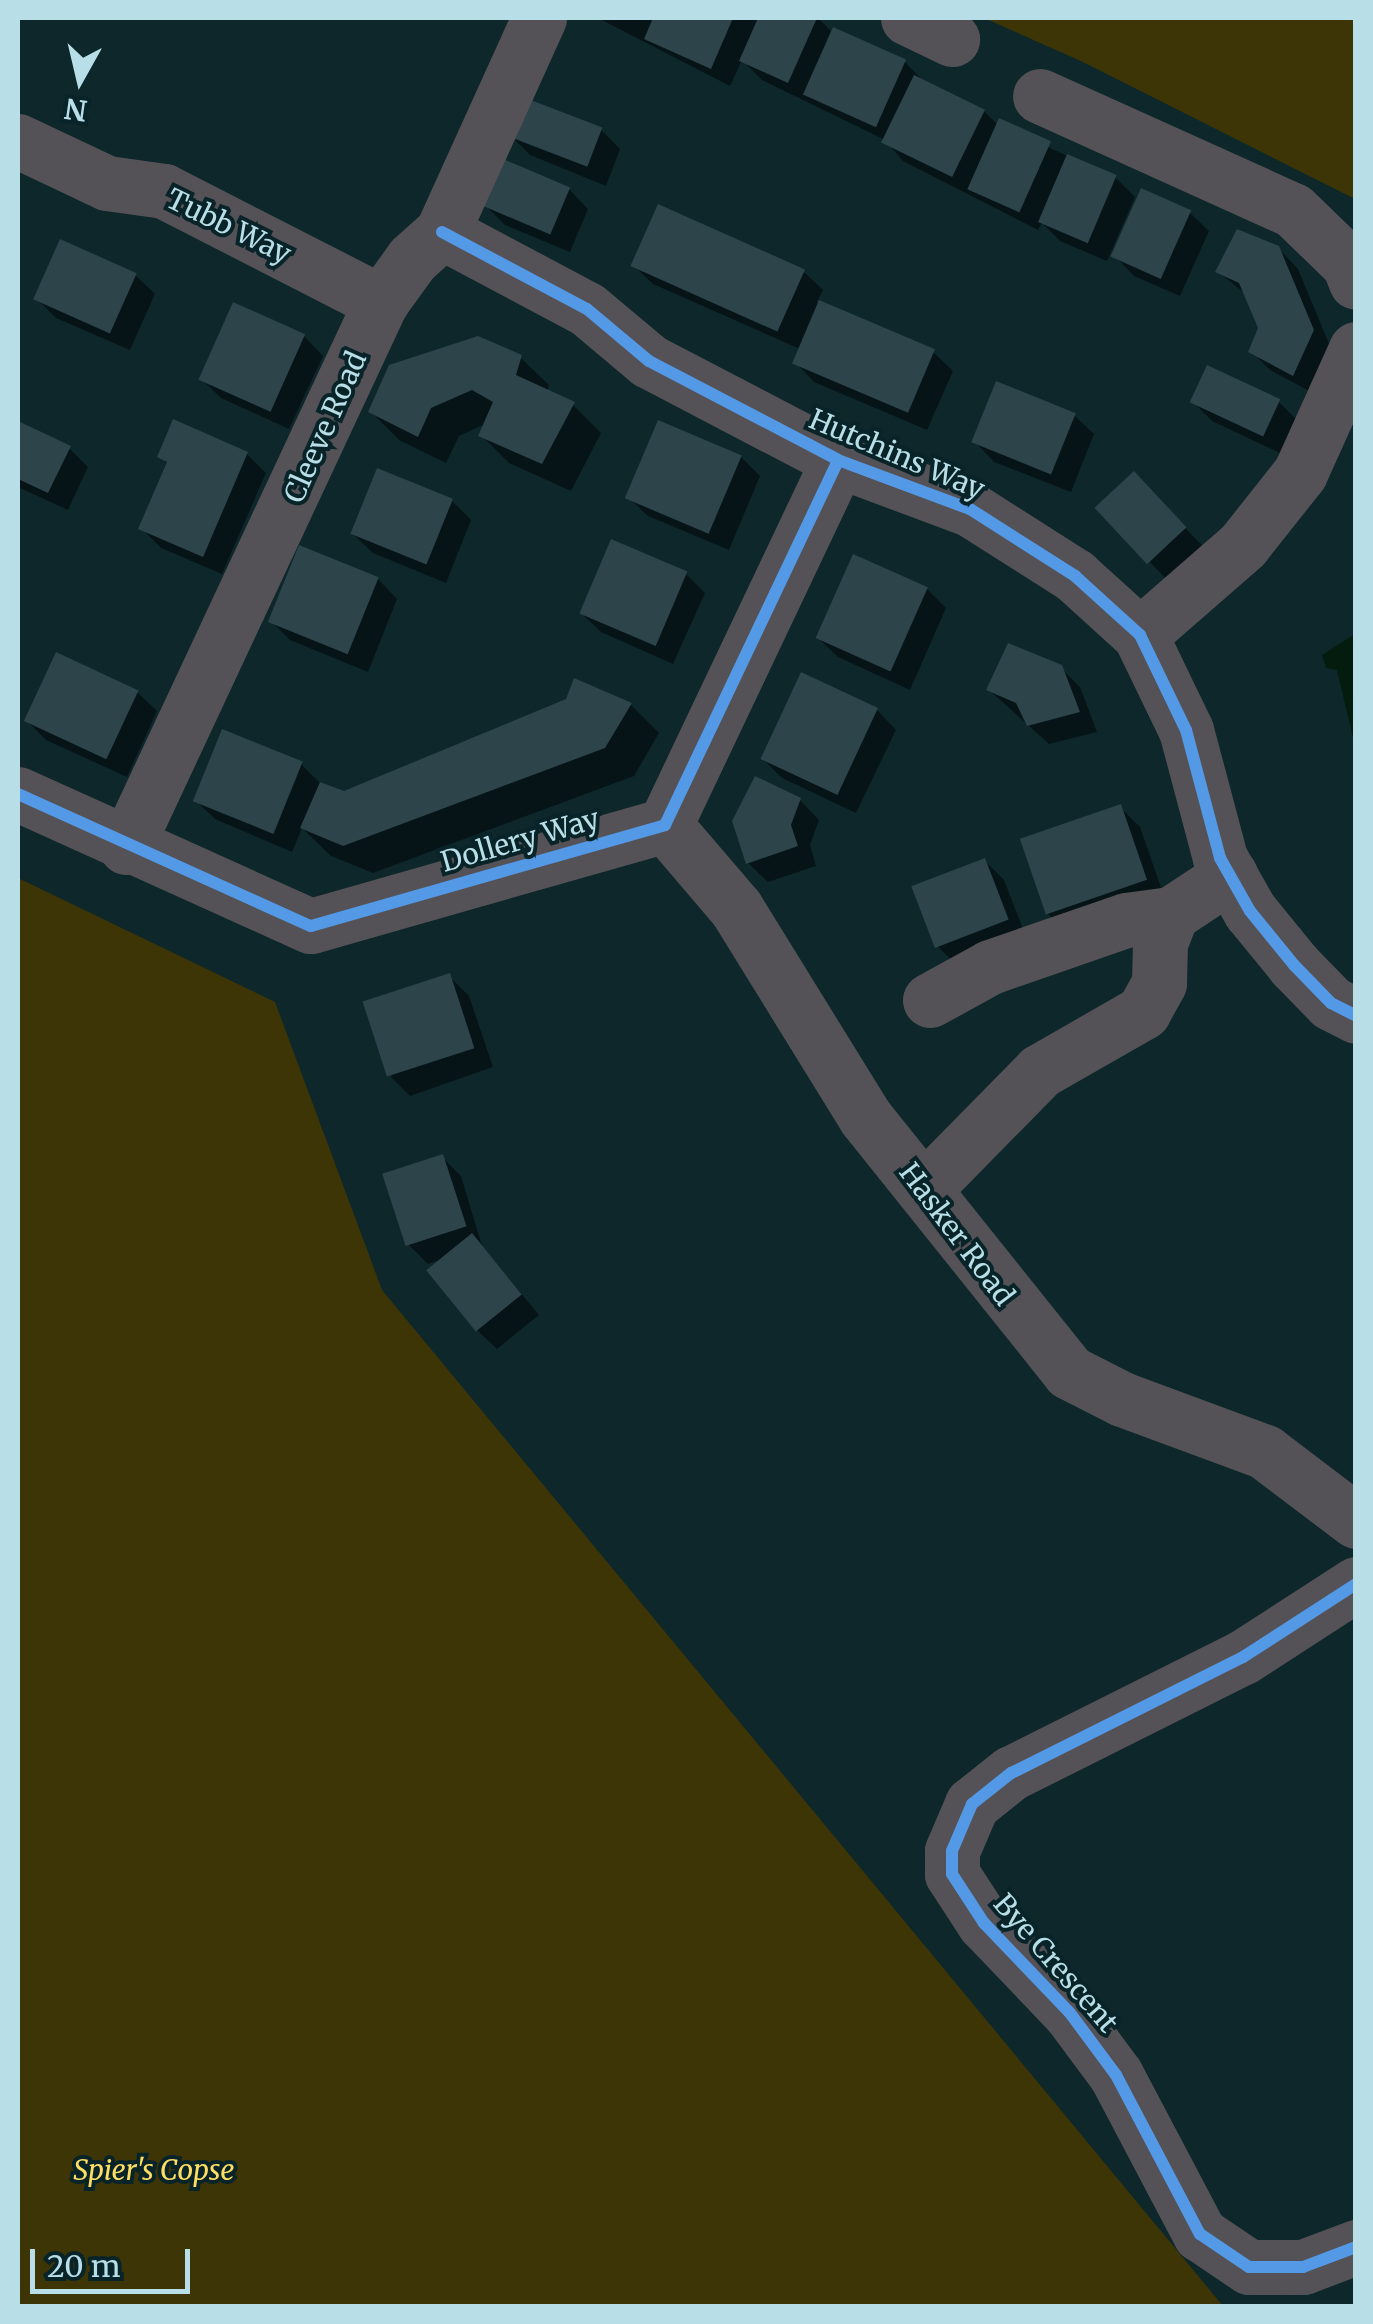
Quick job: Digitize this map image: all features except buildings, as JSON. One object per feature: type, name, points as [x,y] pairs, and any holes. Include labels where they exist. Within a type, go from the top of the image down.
[{"type":"street","name":"Cleeve Road","points":[[126,847],[382,302],[442,232],[539,18]]},
{"type":"street","points":[[1040,96],[1293,210],[1349,264],[1356,282]]},
{"type":"street","name":"Tubb Way","points":[[18,141],[108,183],[164,191],[382,302]]},
{"type":"street","name":"Hutchins Way","points":[[442,232],[586,309],[648,361],[838,460],[970,509],[1075,576],[1140,635],[1186,730],[1230,876],[1294,965],[1331,1003],[1356,1016]]},
{"type":"street","points":[[1140,635],[1244,545],[1300,473],[1356,350]]},
{"type":"street","points":[[665,825],[838,460]]},
{"type":"street","name":"Dollery Way","points":[[18,794],[126,847],[311,926],[665,825]]},
{"type":"street","name":"Hasker Road","points":[[665,825],[736,908],[832,1070],[1031,1333],[1069,1372],[1122,1399],[1265,1452],[1356,1521]]},
{"type":"street","points":[[930,1000],[990,966],[1126,920],[1171,914],[1230,876]]},
{"type":"street","points":[[925,1188],[1040,1071],[1143,1012],[1159,983],[1160,943],[1171,914]]},
{"type":"street","name":"Bye Crescent","points":[[1356,1584],[1242,1657],[1010,1773],[972,1804],[952,1850],[952,1874],[984,1922],[1070,2013],[1116,2075],[1200,2234],[1249,2267],[1303,2268],[1356,2247]]},
{"type":"green space","points":[[984,18],[1355,18],[1355,199],[1083,62]]},
{"type":"green space","name":"Spier's Copse","points":[[18,878],[275,1002],[382,1290],[1223,2306],[18,2306]]},
{"type":"shaded area","points":[[1356,634],[1355,746],[1337,670],[1326,668],[1322,655]]},
{"type":"cycle path","points":[[442,232],[587,309],[649,361],[838,460],[970,509],[1075,576],[1140,635],[1186,730],[1220,858],[1250,911],[1331,1003],[1356,1016]]},
{"type":"cycle path","points":[[18,794],[311,926],[665,825],[838,460]]},
{"type":"cycle path","points":[[1356,1584],[1243,1657],[1011,1773],[972,1804],[952,1851],[952,1874],[984,1923],[1070,2013],[1116,2075],[1200,2234],[1249,2267],[1303,2267],[1356,2247]]}]
